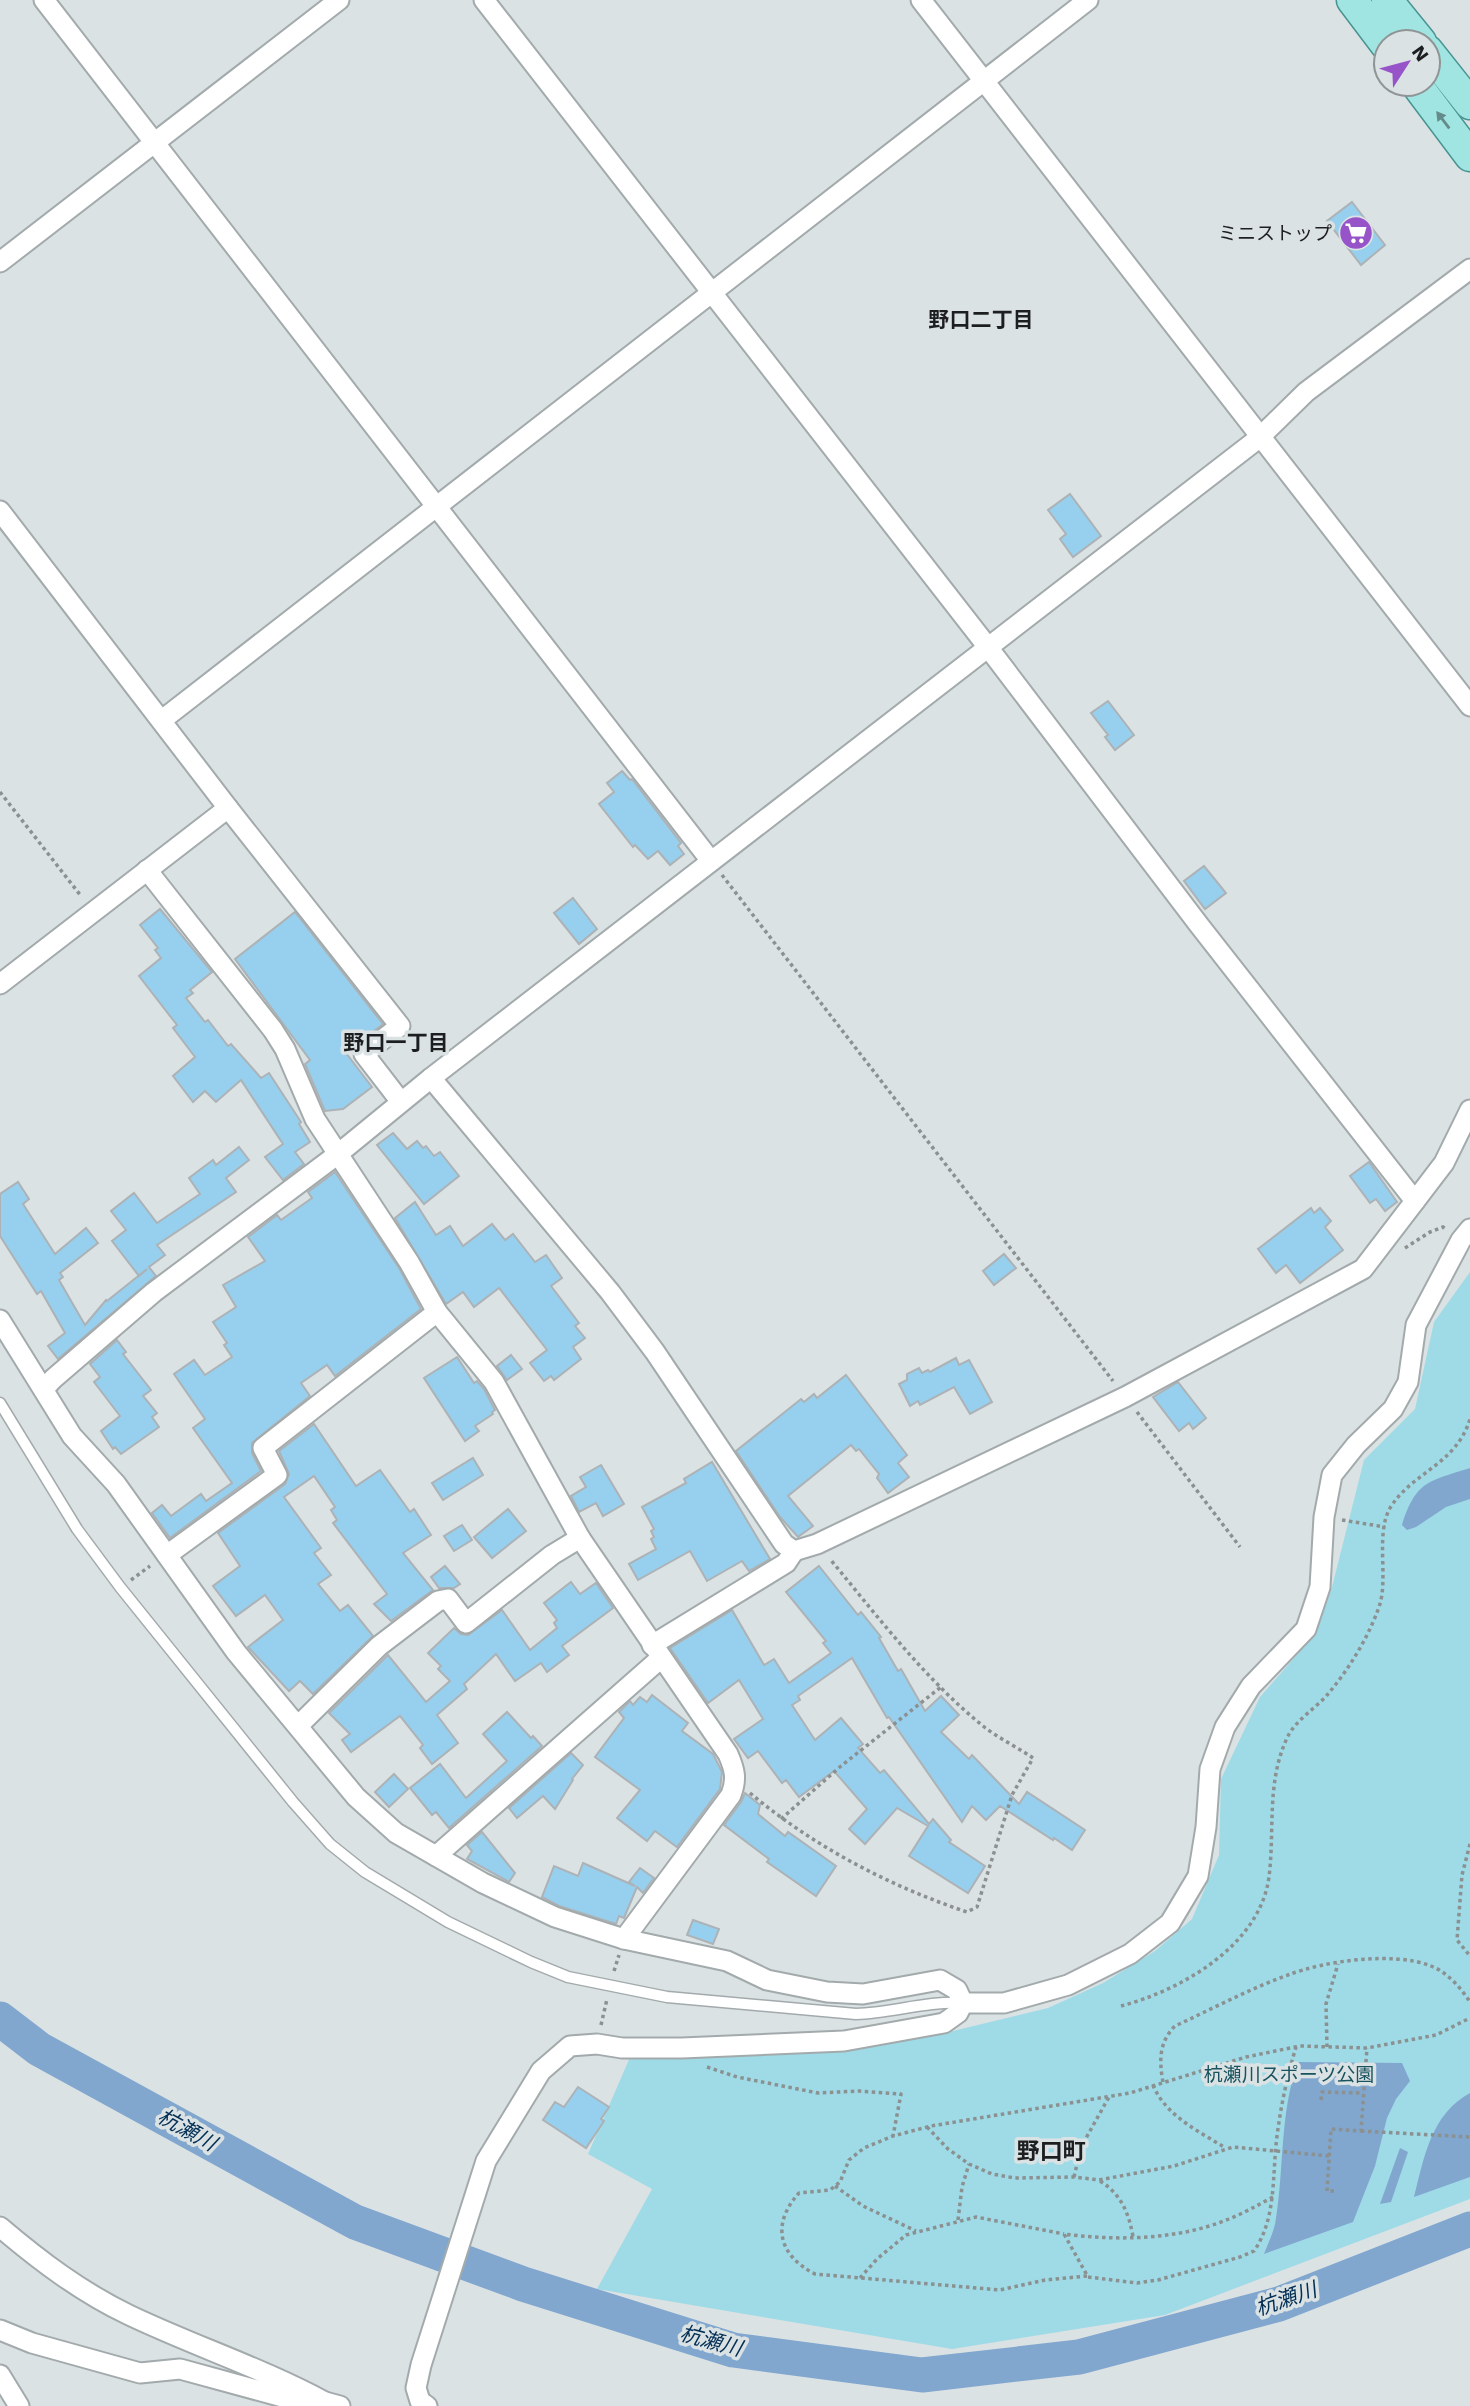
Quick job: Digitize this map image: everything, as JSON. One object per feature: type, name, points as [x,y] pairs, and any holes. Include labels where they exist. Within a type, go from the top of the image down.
[{"type":"main road","points":[[1352,0],[1373,28]]},
{"type":"main road","points":[[1387,0],[1409,28]]},
{"type":"main road","points":[[1442,69],[1470,104]]},
{"type":"main road","points":[[1426,98],[1470,156]]},
{"type":"street","points":[[44,0],[711,862]]},
{"type":"street","points":[[0,262],[339,0]]},
{"type":"street","points":[[484,0],[1415,1201]]},
{"type":"street","points":[[921,0],[1470,706]]},
{"type":"street","points":[[162,720],[1088,0]]},
{"type":"street","points":[[44,1389],[154,1292],[338,1154],[431,1078],[1259,438],[1306,392],[1470,268]]},
{"type":"street","points":[[0,511],[228,808],[400,1026],[364,1054],[401,1102]]},
{"type":"street","points":[[0,984],[228,808]]},
{"type":"street","points":[[147,870],[273,1030],[285,1049],[315,1119],[409,1262],[438,1312],[494,1382],[580,1538],[728,1754],[736,1783],[731,1796],[624,1940]]},
{"type":"street","points":[[431,1078],[610,1292],[655,1352],[784,1544],[794,1551]]},
{"type":"street","points":[[436,1856],[656,1652],[786,1563],[794,1551],[817,1544],[1125,1397],[1363,1269],[1444,1163],[1470,1110]]},
{"type":"street","points":[[963,2003],[1004,2003],[1068,1985],[1130,1954],[1170,1923],[1198,1876],[1206,1827],[1210,1769],[1225,1727],[1251,1686],[1306,1629],[1320,1587],[1324,1517],[1332,1475],[1393,1409],[1408,1382],[1416,1325],[1461,1240],[1470,1229]]},
{"type":"street","points":[[167,1555],[277,1475],[263,1448],[438,1312]]},
{"type":"street","points":[[0,1320],[72,1436],[116,1484],[236,1652],[356,1797],[396,1833],[483,1884],[555,1917],[624,1940],[727,1961],[767,1980],[827,1992],[863,1994],[940,1980],[957,1990],[963,2003]]},
{"type":"street","points":[[298,1726],[379,1646],[438,1601],[448,1599],[466,1623],[552,1555],[580,1538]]},
{"type":"street","points":[[427,2406],[419,2401],[416,2388],[421,2365],[486,2161],[541,2071],[570,2046],[597,2044],[622,2048],[697,2048],[844,2041],[944,2023],[958,2013],[963,2003]]},
{"type":"street","points":[[0,2227],[56,2273],[127,2314],[333,2404]]},
{"type":"street","points":[[0,2330],[32,2343],[140,2373],[180,2369],[300,2402],[333,2404]]},
{"type":"street","points":[[0,2375],[19,2406]]},
{"type":"lane","points":[[0,1403],[78,1529],[120,1587],[293,1802],[330,1844],[365,1872],[448,1922],[568,1977],[667,1997],[856,2014],[880,2013],[942,2002],[963,2003]]},
{"type":"path","points":[[0,792],[93,912]]},
{"type":"path","points":[[711,862],[1240,1547]]},
{"type":"path","points":[[1121,2006],[1143,2000],[1193,1975],[1230,1947],[1256,1916],[1269,1879],[1274,1775],[1289,1734],[1328,1694],[1365,1639],[1380,1604],[1385,1527],[1389,1510],[1408,1486],[1440,1464],[1466,1432],[1470,1419]]},
{"type":"path","points":[[1324,1517],[1385,1527]]},
{"type":"path","points":[[736,1783],[781,1819],[871,1872],[967,1912],[976,1907],[1012,1796],[1033,1758],[984,1727],[941,1687],[817,1544]]},
{"type":"path","points":[[120,1587],[167,1555]]},
{"type":"path","points":[[781,1819],[841,1766],[941,1687]]},
{"type":"path","points":[[1470,1844],[1462,1875],[1457,1940],[1470,1956]]},
{"type":"path","points":[[1163,2082],[1161,2049],[1167,2034],[1175,2026],[1291,1974],[1355,1960],[1399,1959],[1432,1966],[1461,1987],[1470,2002]]},
{"type":"path","points":[[1327,2047],[1326,2004],[1338,1964]]},
{"type":"path","points":[[1296,2047],[1283,2094],[1272,2197],[1261,2242],[1254,2251],[1240,2257],[1172,2277],[1137,2283],[1087,2276],[1045,2280],[1000,2290],[815,2274],[800,2266],[785,2247],[780,2231],[784,2216],[799,2193],[830,2190],[840,2182],[849,2160],[864,2148],[893,2136],[927,2127],[1109,2097],[1246,2057],[1296,2047],[1367,2048],[1436,2035],[1470,2018]]},
{"type":"path","points":[[697,2048],[703,2066],[737,2077],[818,2093],[859,2091],[901,2094],[893,2136]]},
{"type":"path","points":[[1360,2131],[1367,2048]]},
{"type":"path","points":[[1153,2085],[1167,2106],[1183,2122],[1226,2148]]},
{"type":"path","points":[[1321,2100],[1322,2092],[1363,2093]]},
{"type":"path","points":[[1074,2177],[1081,2147],[1109,2097]]},
{"type":"path","points":[[927,2127],[948,2149],[969,2164],[992,2174],[1015,2178],[1074,2177],[1099,2180],[1174,2166],[1226,2148],[1330,2156]]},
{"type":"path","points":[[1334,2191],[1327,2191],[1331,2129],[1470,2137]]},
{"type":"path","points":[[958,2221],[962,2187],[969,2164]]},
{"type":"path","points":[[1099,2180],[1114,2189],[1124,2205],[1133,2237]]},
{"type":"path","points":[[835,2186],[863,2206],[918,2231]]},
{"type":"path","points":[[860,2279],[877,2259],[906,2235],[976,2217],[1101,2239],[1133,2237],[1191,2231],[1229,2219],[1272,2197]]},
{"type":"path","points":[[1064,2234],[1087,2276]]},
{"type":"green space","name":"杭瀬川スポーツ公園","points":[[1470,1272],[1470,2199],[1165,2315],[952,2349],[597,2289],[652,2189],[588,2154],[631,2055],[832,2050],[953,2031],[1048,2008],[1103,1983],[1155,1951],[1192,1919],[1219,1855],[1221,1779],[1260,1697],[1316,1633],[1332,1587],[1364,1460],[1415,1409],[1434,1322]]},
{"type":"shaded area","points":[[1470,1468],[1470,1499],[1446,1507],[1416,1527],[1407,1530],[1402,1525],[1413,1499],[1426,1484]]},
{"type":"shaded area","points":[[1299,2062],[1402,2063],[1410,2081],[1396,2099],[1387,2118],[1375,2166],[1353,2222],[1264,2254],[1275,2223],[1285,2118]]},
{"type":"shaded area","points":[[1470,2093],[1470,2177],[1414,2197],[1426,2152],[1438,2125],[1457,2102]]},
{"type":"shaded area","points":[[1400,2148],[1408,2152],[1391,2202],[1380,2204]]},
{"type":"building","name":"ミニストップ","points":[[1352,202],[1385,245],[1361,265],[1327,221]]},
{"type":"building","points":[[1070,494],[1101,536],[1073,557],[1060,539],[1066,534],[1048,510]]},
{"type":"building","points":[[1108,701],[1134,735],[1115,750],[1105,737],[1108,735],[1091,713]]},
{"type":"building","points":[[622,771],[632,779],[681,843],[678,846],[684,854],[670,865],[658,851],[648,859],[635,845],[633,847],[599,804],[614,792],[607,783]]},
{"type":"building","points":[[1204,866],[1226,893],[1205,909],[1184,881]]},
{"type":"building","points":[[573,898],[597,929],[579,944],[554,913]]},
{"type":"building","points":[[160,909],[212,972],[190,990],[193,993],[186,998],[205,1022],[208,1020],[228,1046],[231,1044],[261,1078],[269,1073],[301,1122],[299,1124],[310,1142],[295,1152],[304,1164],[283,1180],[265,1157],[283,1144],[241,1080],[216,1102],[205,1091],[193,1102],[173,1076],[195,1057],[173,1028],[177,1025],[139,976],[161,958],[155,950],[158,948],[140,925]]},
{"type":"building","points":[[295,912],[383,1024],[346,1053],[372,1087],[343,1109],[325,1111],[305,1064],[310,1060],[235,959]]},
{"type":"building","points":[[393,1133],[407,1149],[417,1141],[423,1148],[426,1146],[434,1156],[440,1152],[459,1176],[424,1204],[377,1145]]},
{"type":"building","points":[[239,1147],[249,1160],[226,1178],[236,1192],[157,1245],[165,1255],[149,1267],[156,1276],[58,1359],[48,1346],[65,1333],[41,1291],[37,1294],[0,1236],[0,1194],[18,1182],[29,1199],[23,1204],[55,1254],[86,1228],[98,1243],[60,1273],[63,1277],[59,1280],[85,1325],[106,1300],[139,1276],[112,1241],[126,1230],[111,1211],[134,1193],[157,1223],[200,1194],[189,1178],[213,1160],[216,1165]]},
{"type":"building","points":[[1369,1162],[1397,1202],[1385,1211],[1376,1199],[1370,1203],[1350,1176]]},
{"type":"building","points":[[335,1172],[399,1268],[421,1309],[335,1376],[327,1365],[301,1383],[310,1396],[252,1443],[252,1453],[261,1471],[170,1538],[152,1513],[162,1505],[171,1516],[201,1494],[206,1501],[232,1483],[193,1428],[205,1419],[174,1374],[194,1360],[205,1375],[232,1357],[224,1345],[227,1343],[213,1322],[236,1307],[223,1285],[265,1261],[248,1237],[277,1215],[281,1220],[312,1198],[308,1192]]},
{"type":"building","points":[[415,1202],[436,1235],[450,1226],[463,1246],[492,1224],[505,1240],[513,1234],[535,1262],[546,1255],[562,1278],[551,1286],[579,1323],[575,1326],[585,1338],[573,1347],[581,1359],[554,1380],[551,1376],[544,1381],[530,1363],[547,1350],[499,1288],[474,1307],[463,1292],[446,1304],[395,1218]]},
{"type":"building","points":[[1311,1208],[1314,1213],[1320,1208],[1331,1221],[1325,1227],[1343,1250],[1300,1283],[1286,1265],[1276,1273],[1258,1249]]},
{"type":"building","points":[[1004,1254],[1016,1268],[994,1285],[983,1271]]},
{"type":"building","points":[[117,1340],[126,1352],[123,1354],[151,1390],[143,1396],[157,1413],[152,1417],[159,1427],[121,1454],[115,1447],[113,1449],[101,1431],[120,1416],[94,1382],[100,1377],[90,1364]]},
{"type":"building","points":[[511,1355],[522,1369],[507,1380],[497,1366]]},
{"type":"building","points":[[457,1357],[474,1383],[477,1381],[484,1389],[495,1410],[475,1426],[479,1431],[465,1441],[424,1378]]},
{"type":"building","points":[[956,1358],[959,1365],[969,1360],[992,1402],[970,1414],[954,1387],[920,1405],[918,1401],[910,1406],[899,1384],[907,1380],[907,1374],[919,1368],[922,1373],[928,1370],[930,1372]]},
{"type":"building","points":[[846,1375],[907,1455],[898,1463],[909,1477],[888,1493],[877,1478],[879,1474],[859,1449],[856,1451],[851,1445],[788,1496],[813,1526],[798,1537],[780,1517],[736,1451],[801,1399],[804,1402],[814,1394],[817,1398]]},
{"type":"building","points":[[1178,1382],[1206,1418],[1193,1429],[1189,1423],[1179,1431],[1153,1397]]},
{"type":"building","points":[[314,1424],[356,1486],[380,1470],[410,1512],[414,1509],[431,1535],[403,1553],[433,1590],[391,1621],[374,1604],[387,1594],[333,1523],[337,1520],[331,1510],[335,1507],[314,1476],[284,1497],[321,1548],[314,1553],[331,1575],[318,1584],[340,1611],[348,1605],[373,1636],[313,1694],[300,1681],[289,1691],[248,1647],[283,1620],[265,1595],[236,1616],[213,1586],[240,1566],[218,1533],[285,1484],[289,1474],[279,1451]]},
{"type":"building","points":[[473,1458],[483,1475],[443,1500],[432,1483]]},
{"type":"building","points":[[712,1462],[770,1559],[749,1571],[742,1561],[707,1581],[690,1551],[638,1580],[629,1564],[656,1549],[651,1539],[654,1537],[651,1531],[654,1529],[642,1507],[686,1483],[684,1479]]},
{"type":"building","points":[[601,1465],[624,1504],[603,1516],[596,1503],[579,1512],[571,1496],[586,1487],[580,1477]]},
{"type":"building","points":[[508,1509],[526,1531],[492,1558],[474,1537]]},
{"type":"building","points":[[462,1525],[472,1540],[454,1551],[444,1536]]},
{"type":"building","points":[[445,1566],[460,1584],[454,1588],[439,1588],[431,1577]]},
{"type":"building","points":[[819,1566],[858,1615],[861,1612],[881,1637],[879,1638],[898,1671],[901,1669],[925,1711],[941,1696],[959,1715],[941,1732],[969,1759],[972,1755],[1019,1804],[1027,1792],[1085,1830],[1072,1850],[1000,1806],[986,1820],[972,1806],[962,1822],[889,1717],[887,1718],[852,1658],[798,1696],[800,1700],[792,1705],[815,1740],[841,1718],[863,1744],[858,1748],[880,1773],[884,1770],[929,1824],[933,1819],[951,1840],[949,1842],[985,1866],[968,1893],[909,1856],[928,1826],[897,1808],[865,1844],[849,1829],[867,1809],[834,1771],[799,1797],[786,1780],[782,1783],[758,1751],[748,1758],[734,1739],[763,1719],[739,1680],[708,1703],[670,1648],[732,1610],[764,1665],[774,1659],[789,1683],[831,1653],[823,1643],[826,1641],[786,1592]]},
{"type":"building","points":[[571,1582],[580,1594],[596,1583],[613,1608],[562,1646],[569,1655],[547,1672],[541,1663],[515,1681],[496,1654],[464,1684],[467,1689],[437,1715],[458,1743],[432,1764],[420,1748],[423,1745],[400,1716],[351,1752],[342,1740],[350,1734],[329,1713],[388,1655],[426,1702],[450,1681],[438,1669],[441,1666],[428,1653],[454,1628],[461,1634],[468,1635],[502,1610],[530,1650],[557,1628],[554,1623],[557,1620],[544,1603]]},
{"type":"building","points":[[652,1695],[688,1723],[682,1731],[713,1754],[722,1772],[720,1789],[677,1847],[655,1831],[647,1841],[617,1818],[640,1790],[595,1757],[624,1718],[619,1712],[630,1701],[633,1705],[640,1697],[647,1702]]},
{"type":"building","points":[[507,1712],[542,1746],[449,1828],[436,1812],[432,1815],[410,1788],[440,1764],[466,1798],[507,1761],[483,1734]]},
{"type":"building","points":[[571,1753],[583,1765],[555,1809],[543,1796],[517,1818],[509,1808]]},
{"type":"building","points":[[394,1774],[408,1789],[389,1807],[375,1792]]},
{"type":"building","points":[[745,1793],[760,1805],[758,1814],[785,1836],[788,1832],[836,1866],[816,1896],[767,1862],[769,1859],[724,1825]]},
{"type":"building","points":[[482,1832],[515,1873],[509,1882],[467,1859],[472,1851],[467,1845]]},
{"type":"building","points":[[583,1863],[635,1886],[629,1882],[640,1868],[654,1878],[643,1893],[637,1887],[624,1918],[619,1916],[616,1924],[559,1906],[542,1897],[554,1866],[578,1876]]},
{"type":"building","points":[[693,1920],[719,1929],[713,1944],[687,1935]]},
{"type":"building","points":[[578,2087],[609,2107],[601,2119],[604,2121],[586,2148],[543,2120],[555,2102],[564,2107]]},
{"type":"waterway","name":"杭瀬川","points":[[0,2019],[39,2049],[355,2222],[523,2284],[733,2350],[922,2375],[1079,2357],[1279,2304],[1470,2229]]},
{"type":"place","name":"ミニストップ","points":[[1356,233]]},
{"type":"district","name":"野口二丁目","points":[[981,320]]},
{"type":"district","name":"野口一丁目","points":[[396,1043]]},
{"type":"district","name":"野口町","points":[[1051,2151]]}]
